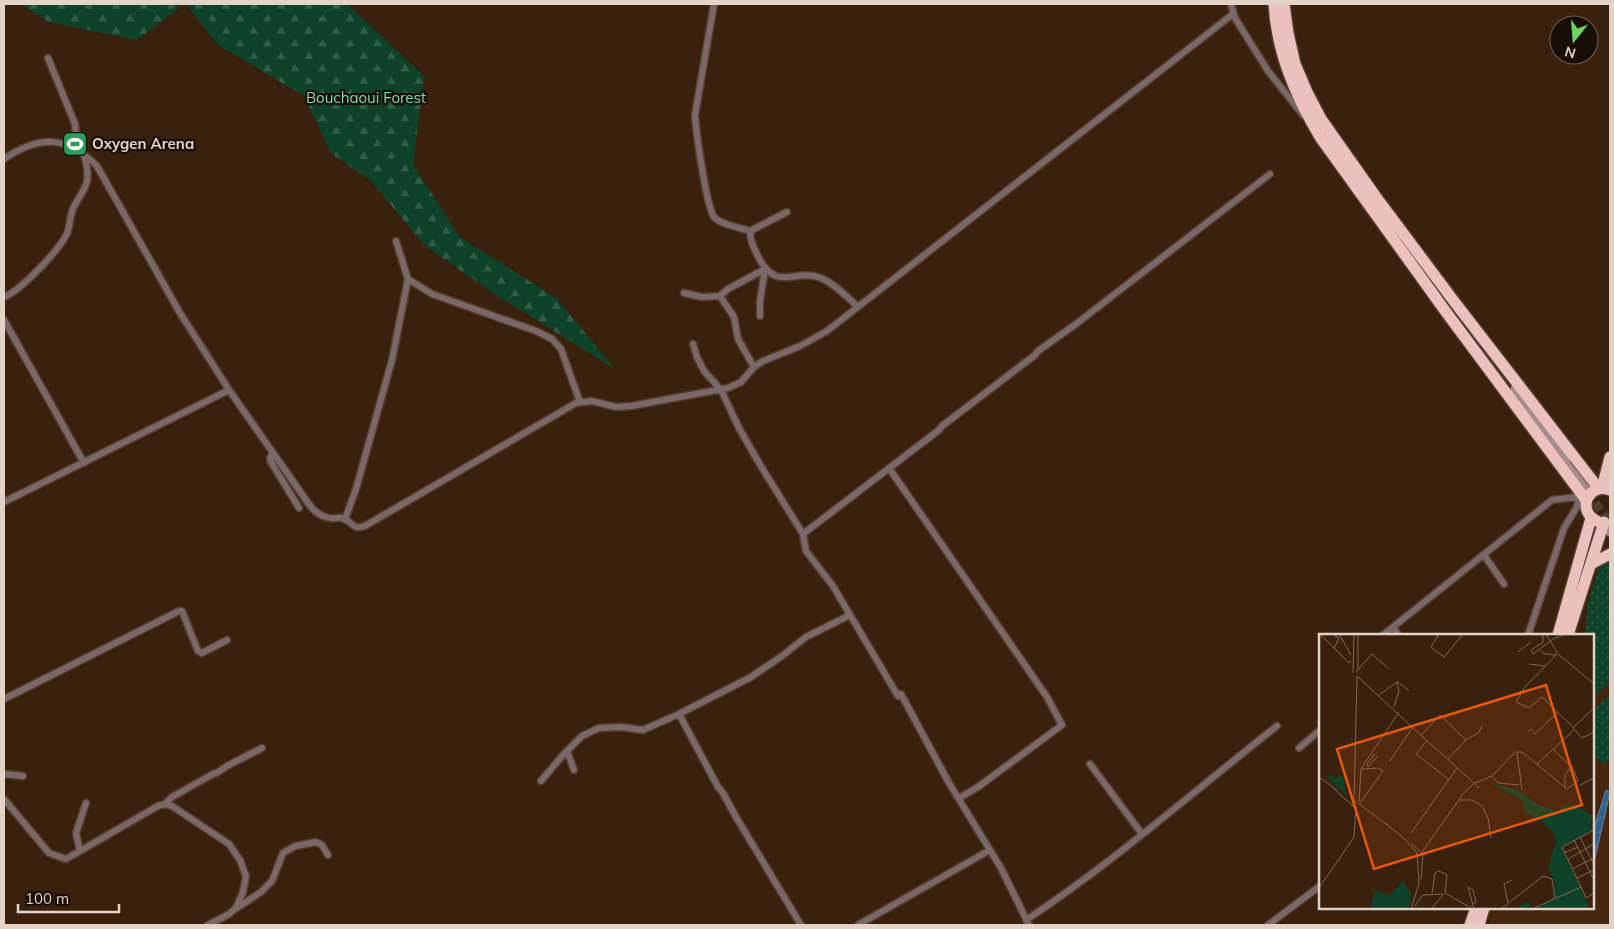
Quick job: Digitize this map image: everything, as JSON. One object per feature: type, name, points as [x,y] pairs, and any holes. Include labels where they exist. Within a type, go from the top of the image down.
[{"type":"highway","points":[[1274,4],[1279,43],[1286,68],[1305,112],[1320,137],[1446,312],[1592,493]]},
{"type":"highway","points":[[1284,4],[1295,64],[1306,92],[1321,119],[1376,197],[1456,304],[1584,470],[1592,493]]},
{"type":"highway","points":[[1584,470],[1589,472],[1597,471],[1610,459]]},
{"type":"highway","points":[[1568,634],[1591,564],[1607,524],[1591,518],[1586,510],[1592,493],[1610,459]]},
{"type":"highway","points":[[1558,634],[1591,518]]},
{"type":"highway","points":[[1591,564],[1610,554]]},
{"type":"highway","points":[[1470,925],[1476,909]]},
{"type":"highway","points":[[1479,925],[1484,909]]},
{"type":"main road","points":[[1456,304],[1465,321],[1592,493]]},
{"type":"street","points":[[714,4],[696,104],[696,128],[707,194],[713,216],[718,221],[750,231],[787,212]]},
{"type":"street","points":[[1231,4],[1233,14],[1268,71],[1320,137]]},
{"type":"street","points":[[4,159],[30,145],[44,142],[60,142],[84,153],[97,166],[180,313],[229,390],[317,513],[329,518],[346,519],[355,527],[365,526],[572,405],[592,401],[609,406],[624,407],[721,390],[741,382],[754,367],[772,357],[819,337],[1233,14]]},
{"type":"street","points":[[48,58],[75,124],[74,147]]},
{"type":"street","points":[[4,297],[18,289],[55,252],[67,232],[72,210],[85,189],[87,180],[84,153]]},
{"type":"street","points":[[803,534],[1270,174]]},
{"type":"street","points":[[750,231],[750,242],[765,270],[772,276],[820,278],[845,294],[858,307]]},
{"type":"street","points":[[346,519],[392,360],[408,279],[396,241]]},
{"type":"street","points":[[684,293],[702,298],[720,296],[728,289],[765,270]]},
{"type":"street","points":[[760,316],[760,301],[765,270]]},
{"type":"street","points":[[408,279],[432,294],[536,330],[552,339],[561,349],[580,402]]},
{"type":"street","points":[[720,296],[734,317],[738,339],[754,367]]},
{"type":"street","points":[[4,320],[84,463]]},
{"type":"street","points":[[693,344],[704,371],[721,390],[751,449],[803,534],[806,551],[833,586],[899,695],[1001,868],[1028,923],[1276,726]]},
{"type":"street","points":[[4,502],[229,390]]},
{"type":"street","points":[[273,453],[270,458],[271,462],[299,508]]},
{"type":"street","points":[[889,468],[1046,697],[1062,725],[978,787],[958,798]]},
{"type":"street","points":[[1384,634],[1552,500],[1592,493]]},
{"type":"street","points":[[1528,634],[1564,528],[1577,507],[1592,493]]},
{"type":"street","points":[[1484,555],[1504,584]]},
{"type":"street","points":[[4,699],[179,610],[185,615],[188,629],[198,651],[202,653],[227,640]]},
{"type":"street","points":[[541,781],[582,736],[599,728],[621,726],[643,730],[679,714],[751,677],[806,637],[850,615]]},
{"type":"street","points":[[1393,627],[1397,634]]},
{"type":"street","points":[[679,714],[718,787],[801,925]]},
{"type":"street","points":[[1299,748],[1319,731]]},
{"type":"street","points":[[4,799],[49,853],[66,859],[158,806],[165,804],[213,774],[262,748]]},
{"type":"street","points":[[567,751],[574,770]]},
{"type":"street","points":[[1090,764],[1142,834]]},
{"type":"street","points":[[4,774],[23,776]]},
{"type":"street","points":[[80,851],[76,833],[86,803]]},
{"type":"street","points":[[165,804],[172,806],[221,838],[229,844],[240,860],[246,876],[243,892],[236,908]]},
{"type":"street","points":[[208,925],[229,914],[261,892],[272,881],[283,853],[295,846],[316,842],[322,845],[328,855]]},
{"type":"street","points":[[858,925],[990,850]]},
{"type":"street","points":[[1268,925],[1319,887]]},
{"type":"shaded area","points":[[1610,559],[1610,925],[1489,925],[1494,909],[1594,909],[1594,634],[1585,634],[1588,603],[1599,567]]},
{"type":"green space","points":[[21,4],[184,4],[137,40],[49,22]]},
{"type":"green space","name":"Bouchaoui Forest","points":[[186,4],[347,4],[424,76],[413,165],[460,237],[556,298],[615,369],[499,297],[425,246],[371,181],[331,153],[304,96],[218,45]]},
{"type":"green space","points":[[1610,559],[1610,683],[1594,695],[1594,634],[1585,634],[1588,603],[1599,567]]},
{"type":"green space","points":[[1610,695],[1610,761],[1605,763],[1594,759],[1594,709]]},
{"type":"water","points":[[1606,790],[1610,792],[1594,863],[1594,828]]},
{"type":"tunnel","points":[[1587,492],[1610,522]]},
{"type":"place","name":"Oxygen Arena","points":[[75,144]]}]
